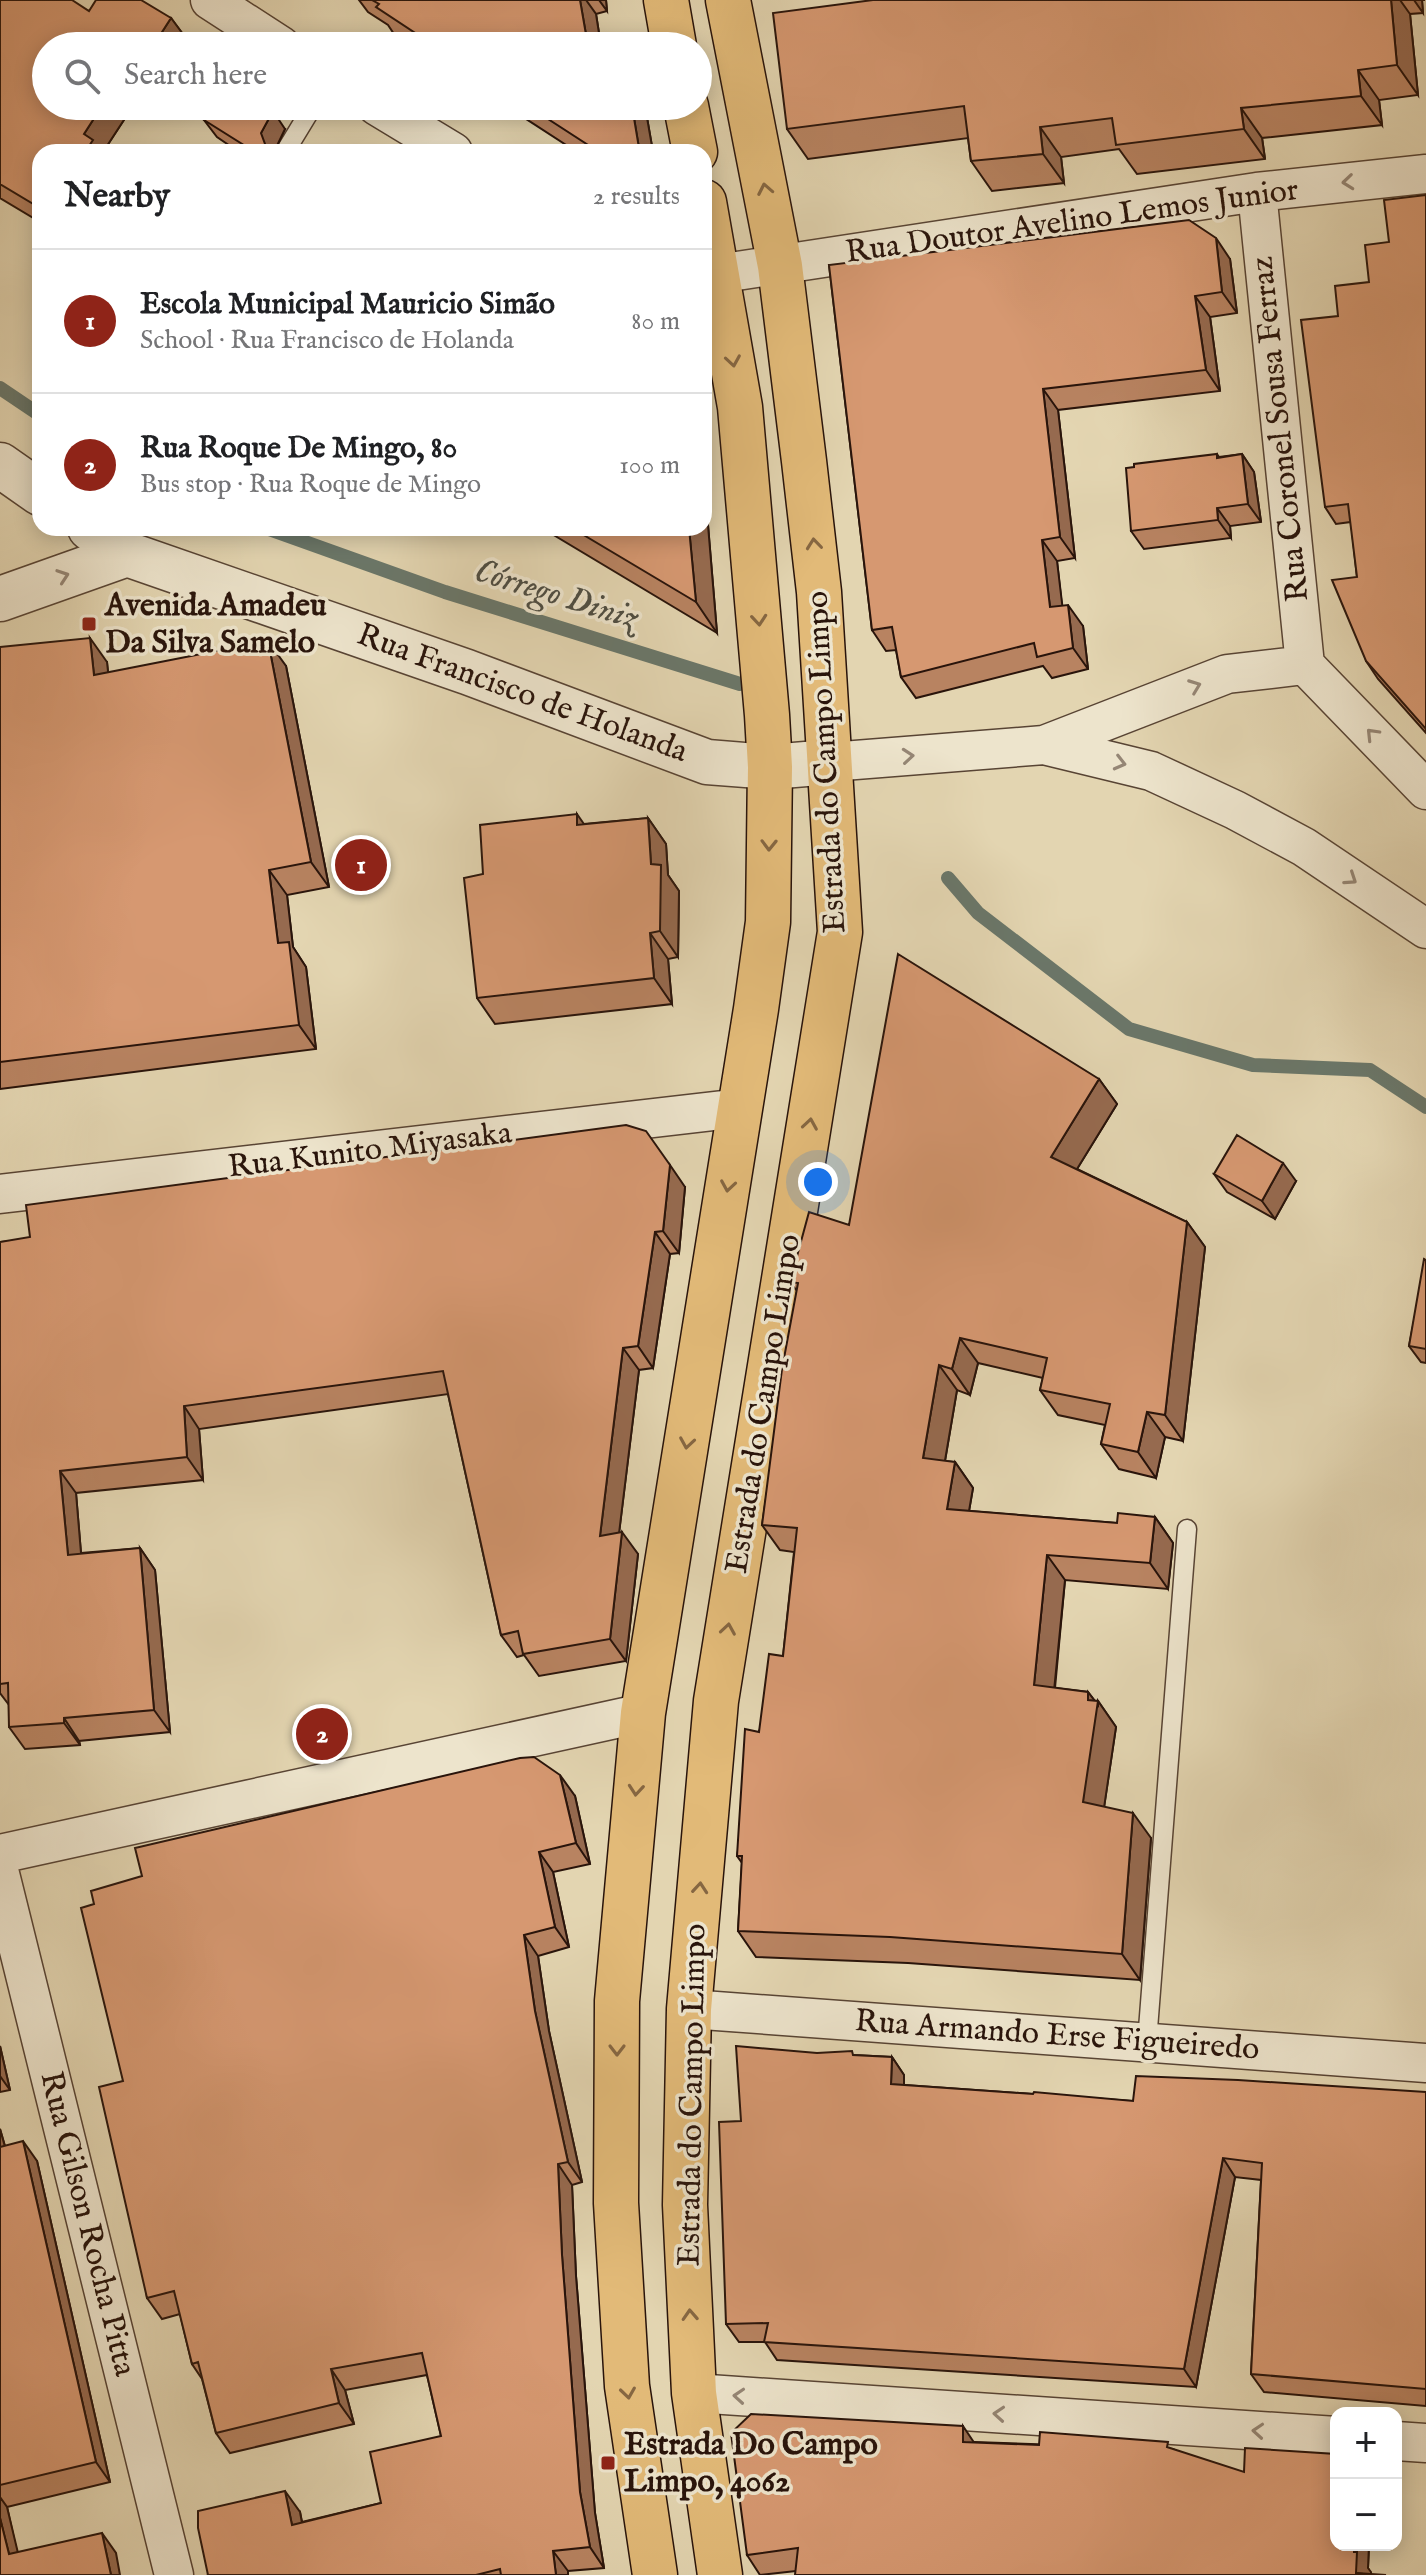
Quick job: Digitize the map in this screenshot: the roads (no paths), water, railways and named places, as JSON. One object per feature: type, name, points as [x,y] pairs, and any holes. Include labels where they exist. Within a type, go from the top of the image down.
[{"type":"main road","points":[[666,0],[672,32]]},
{"type":"main road","name":"Estrada do Campo Limpo","points":[[720,2575],[694,2393],[685,2205],[689,2009],[716,1701],[840,932],[819,592],[780,266],[728,0]]},
{"type":"main road","points":[[689,120],[693,144]]},
{"type":"main road","name":"Estrada do Campo Limpo","points":[[655,2575],[627,2386],[616,2203],[617,2001],[643,1713],[768,922],[770,767],[740,407],[712,280]]},
{"type":"street","points":[[210,0],[259,32]]},
{"type":"street","points":[[400,120],[440,144]]},
{"type":"street","name":"Rua Doutor Avelino Lemos Junior","points":[[712,275],[1257,192],[1426,174]]},
{"type":"street","name":"Rua Coronel Sousa Ferraz","points":[[1257,192],[1305,665]]},
{"type":"street","points":[[0,465],[32,487]]},
{"type":"street","name":"Rua Francisco de Holanda","points":[[101,536],[127,554],[467,672],[707,762],[770,767],[830,762]]},
{"type":"street","points":[[0,599],[127,554]]},
{"type":"street","points":[[830,762],[1044,745],[1227,674],[1305,665],[1426,790]]},
{"type":"street","points":[[1044,745],[1151,771],[1235,810],[1304,847],[1426,929]]},
{"type":"street","name":"Rua Kunito Miyasaka","points":[[0,1194],[740,1108]]},
{"type":"street","points":[[0,1854],[643,1713]]},
{"type":"street","name":"Rua Gilson Rocha Pitta","points":[[0,1874],[174,2575]]},
{"type":"street","name":"Rua Armando Erse Figueiredo","points":[[689,2009],[1426,2063]]},
{"type":"street","points":[[694,2393],[1330,2436]]},
{"type":"street","points":[[1402,2441],[1426,2443]]},
{"type":"lane","points":[[290,144],[304,120]]},
{"type":"lane","points":[[1147,2042],[1187,1529]]},
{"type":"waterway","name":"Córrego Diniz","points":[[0,388],[32,410]]},
{"type":"waterway","name":"Córrego Diniz","points":[[288,536],[445,592],[740,684]]},
{"type":"waterway","points":[[948,878],[978,913],[1129,1029],[1253,1065],[1370,1070],[1426,1107]]},
{"type":"place","name":"Avenida Amadeu Da Silva Samelo","points":[[89,624]]},
{"type":"place","name":"Escola Municipal Mauricio Simão","points":[[361,865]]},
{"type":"place","name":"Rua Roque De Mingo, 80","points":[[322,1734]]},
{"type":"place","name":"Estrada Do Campo Limpo, 4062","points":[[608,2463]]}]
